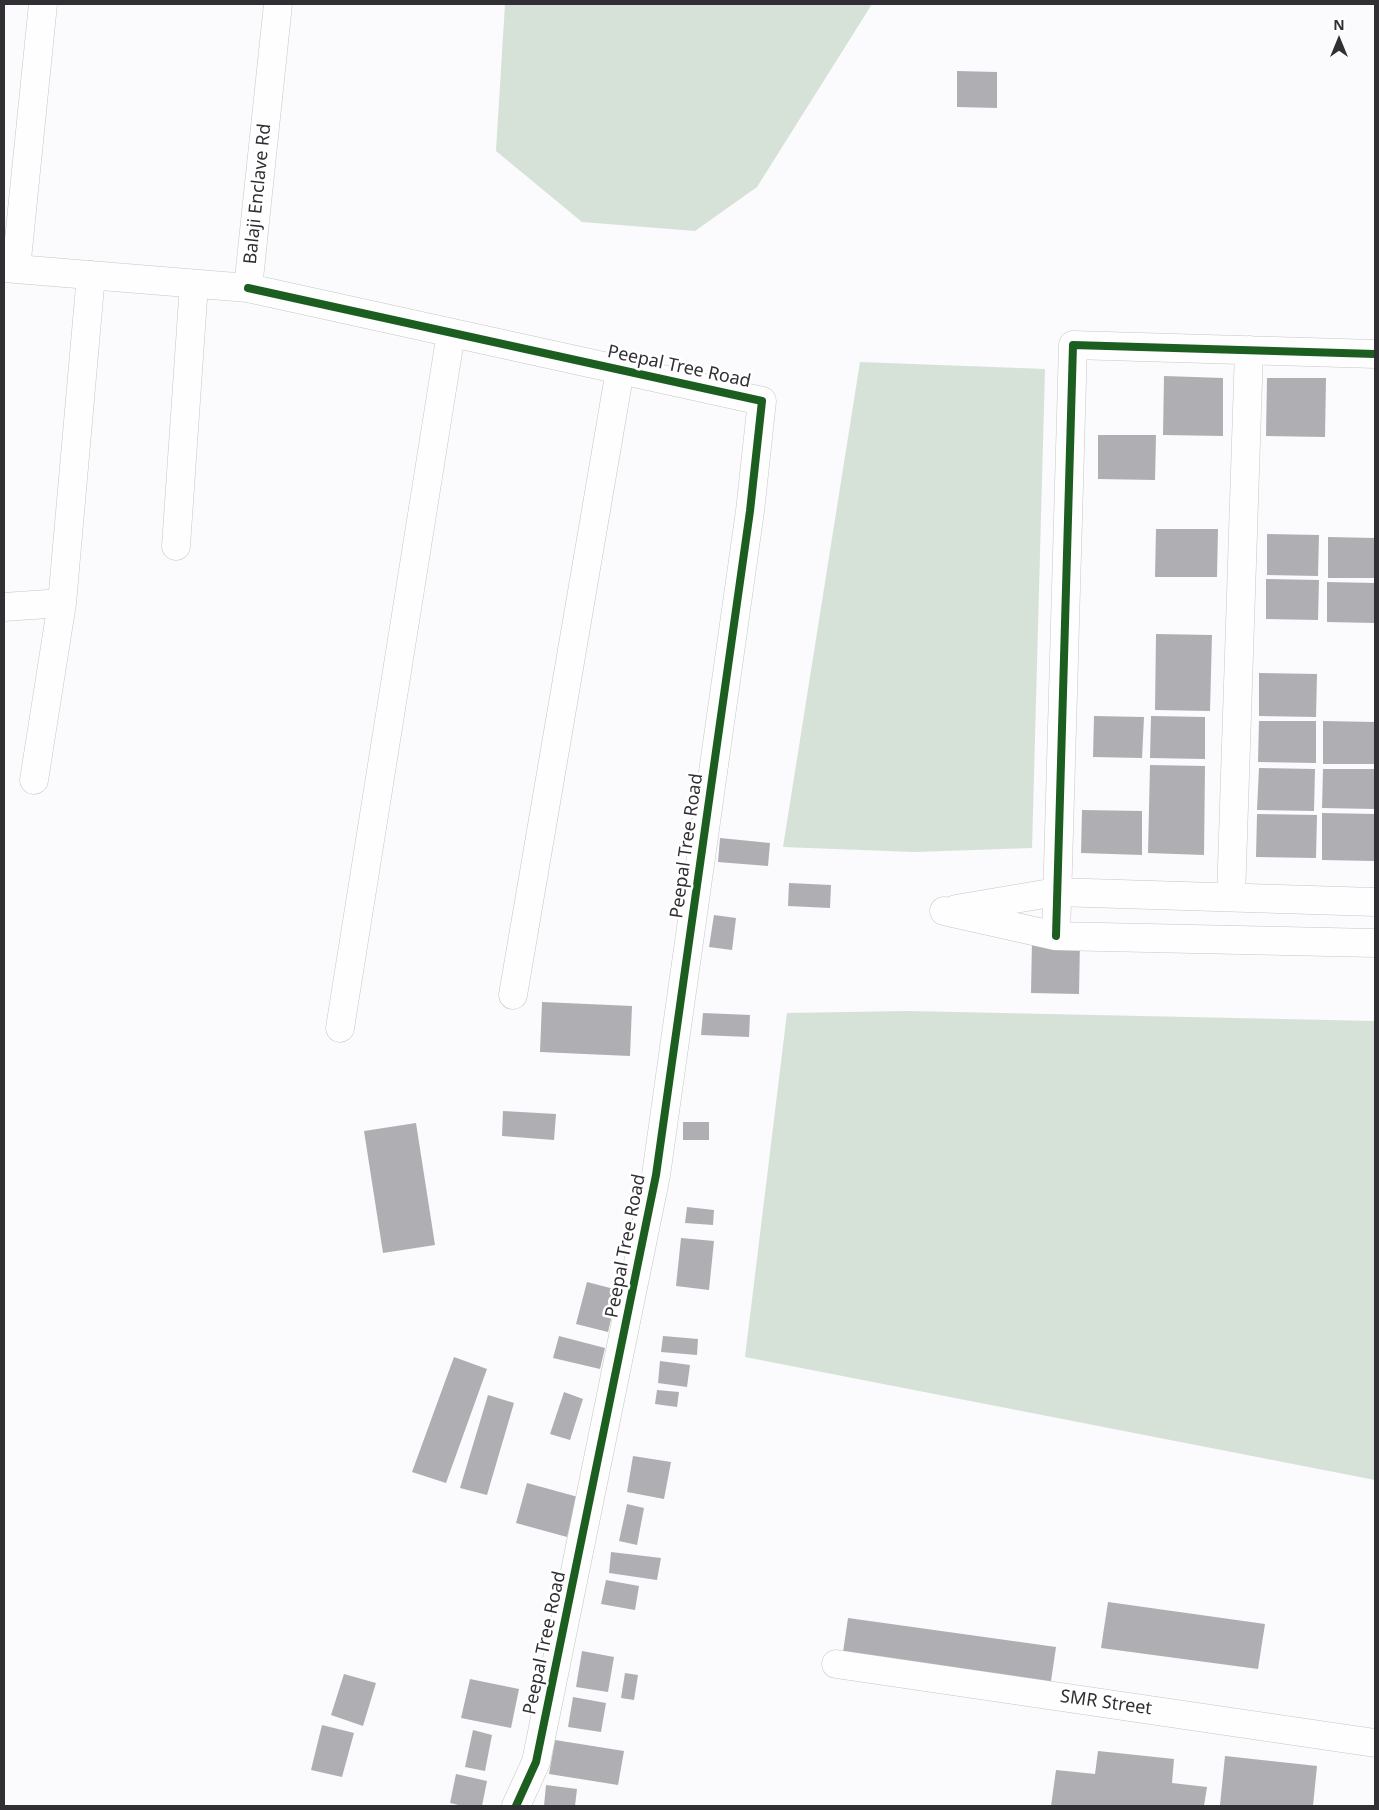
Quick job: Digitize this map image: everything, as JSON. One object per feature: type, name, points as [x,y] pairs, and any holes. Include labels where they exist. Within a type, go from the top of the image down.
[{"type":"street","points":[[10,268],[43,4]]},
{"type":"street","name":"Balaji Enclave Rd","points":[[10,268],[248,288],[278,4]]},
{"type":"street","points":[[34,780],[62,603],[91,275]]},
{"type":"street","points":[[176,546],[194,284]]},
{"type":"street","name":"Peepal Tree Road","points":[[248,288],[762,401],[750,511],[656,1175],[536,1762],[516,1806]]},
{"type":"street","points":[[340,1028],[451,333]]},
{"type":"street","points":[[1056,936],[1073,345],[1375,354]]},
{"type":"street","points":[[1232,898],[1249,350]]},
{"type":"street","points":[[513,995],[620,370]]},
{"type":"street","points":[[4,607],[62,603]]},
{"type":"street","points":[[1375,902],[1056,892],[944,911],[1056,936],[1375,944]]},
{"type":"street","name":"SMR Street","points":[[836,1664],[1375,1743]]},
{"type":"shaded area","points":[[505,4],[872,4],[757,187],[695,231],[582,222],[496,151]]},
{"type":"shaded area","points":[[860,362],[1045,369],[1032,848],[914,852],[783,847]]},
{"type":"shaded area","points":[[908,1011],[1375,1021],[1375,1480],[745,1357],[787,1013]]},
{"type":"building","points":[[957,71],[997,72],[997,108],[957,107]]},
{"type":"building","points":[[1164,376],[1223,378],[1223,436],[1163,435]]},
{"type":"building","points":[[1267,378],[1326,378],[1325,437],[1266,436]]},
{"type":"building","points":[[1098,435],[1156,435],[1155,480],[1098,479]]},
{"type":"building","points":[[1156,529],[1218,529],[1217,577],[1155,577]]},
{"type":"building","points":[[1267,534],[1319,535],[1318,576],[1267,575]]},
{"type":"building","points":[[1328,537],[1375,538],[1375,578],[1328,578]]},
{"type":"building","points":[[1266,579],[1319,580],[1318,620],[1266,619]]},
{"type":"building","points":[[1327,582],[1375,583],[1375,623],[1327,622]]},
{"type":"building","points":[[1156,634],[1212,635],[1210,711],[1155,710]]},
{"type":"building","points":[[1259,673],[1317,674],[1316,717],[1259,716]]},
{"type":"building","points":[[1094,716],[1144,717],[1142,758],[1093,757]]},
{"type":"building","points":[[1151,716],[1205,717],[1205,759],[1150,758]]},
{"type":"building","points":[[1259,721],[1316,721],[1316,763],[1258,762]]},
{"type":"building","points":[[1323,721],[1375,722],[1375,764],[1323,764]]},
{"type":"building","points":[[1150,765],[1205,766],[1204,855],[1148,853]]},
{"type":"building","points":[[1259,768],[1315,769],[1314,811],[1257,810]]},
{"type":"building","points":[[1323,769],[1375,769],[1375,809],[1322,808]]},
{"type":"building","points":[[1082,810],[1142,811],[1142,855],[1081,853]]},
{"type":"building","points":[[1322,813],[1375,814],[1375,861],[1322,860]]},
{"type":"building","points":[[1257,814],[1317,815],[1316,858],[1256,857]]},
{"type":"building","points":[[720,838],[770,843],[768,866],[718,862]]},
{"type":"building","points":[[789,883],[831,885],[830,908],[788,906]]},
{"type":"building","points":[[714,915],[736,918],[732,950],[709,947]]},
{"type":"building","points":[[1032,940],[1080,941],[1079,994],[1031,993]]},
{"type":"building","points":[[542,1002],[632,1006],[630,1056],[540,1052]]},
{"type":"building","points":[[703,1013],[750,1015],[749,1037],[701,1035]]},
{"type":"building","points":[[503,1111],[556,1114],[554,1140],[502,1136]]},
{"type":"building","points":[[683,1122],[709,1122],[709,1140],[683,1140]]},
{"type":"building","points":[[416,1123],[435,1245],[383,1253],[364,1131]]},
{"type":"building","points":[[687,1207],[714,1210],[713,1225],[685,1223]]},
{"type":"building","points":[[681,1238],[714,1241],[709,1290],[676,1286]]},
{"type":"building","points":[[587,1282],[618,1290],[608,1332],[576,1324]]},
{"type":"building","points":[[559,1336],[605,1348],[600,1369],[553,1358]]},
{"type":"building","points":[[663,1336],[698,1339],[697,1355],[661,1352]]},
{"type":"building","points":[[454,1357],[487,1369],[446,1483],[412,1472]]},
{"type":"building","points":[[660,1361],[690,1365],[687,1387],[658,1383]]},
{"type":"building","points":[[657,1390],[679,1392],[677,1407],[655,1404]]},
{"type":"building","points":[[564,1392],[583,1399],[570,1440],[550,1434]]},
{"type":"building","points":[[488,1395],[514,1403],[487,1495],[460,1488]]},
{"type":"building","points":[[633,1456],[671,1462],[664,1499],[627,1492]]},
{"type":"building","points":[[527,1483],[578,1497],[567,1537],[516,1523]]},
{"type":"building","points":[[627,1504],[644,1508],[637,1545],[619,1541]]},
{"type":"building","points":[[611,1552],[661,1558],[657,1580],[609,1573]]},
{"type":"building","points":[[606,1580],[639,1586],[635,1610],[601,1604]]},
{"type":"building","points":[[1108,1602],[1265,1624],[1258,1669],[1101,1648]]},
{"type":"building","points":[[848,1618],[1056,1647],[1050,1688],[842,1659]]},
{"type":"building","points":[[582,1651],[614,1657],[608,1692],[576,1687]]},
{"type":"building","points":[[625,1673],[638,1675],[634,1700],[621,1698]]},
{"type":"building","points":[[344,1674],[376,1683],[363,1726],[331,1715]]},
{"type":"building","points":[[470,1679],[519,1689],[511,1728],[461,1718]]},
{"type":"building","points":[[573,1697],[606,1703],[601,1732],[568,1727]]},
{"type":"building","points":[[322,1725],[354,1733],[342,1777],[311,1770]]},
{"type":"building","points":[[473,1730],[492,1735],[485,1771],[465,1767]]},
{"type":"building","points":[[555,1740],[624,1751],[618,1785],[549,1774]]},
{"type":"building","points":[[1098,1751],[1174,1759],[1172,1783],[1207,1787],[1204,1806],[1051,1806],[1056,1770],[1095,1774]]},
{"type":"building","points":[[1225,1756],[1317,1766],[1313,1806],[1220,1805]]},
{"type":"building","points":[[456,1774],[487,1781],[482,1806],[463,1806],[450,1803]]},
{"type":"building","points":[[546,1785],[577,1789],[575,1806],[544,1806]]},
{"type":"cycle path","points":[[248,288],[762,401],[750,511],[656,1175],[536,1762],[516,1806]]},
{"type":"cycle path","points":[[1056,936],[1073,345],[1375,354]]}]
